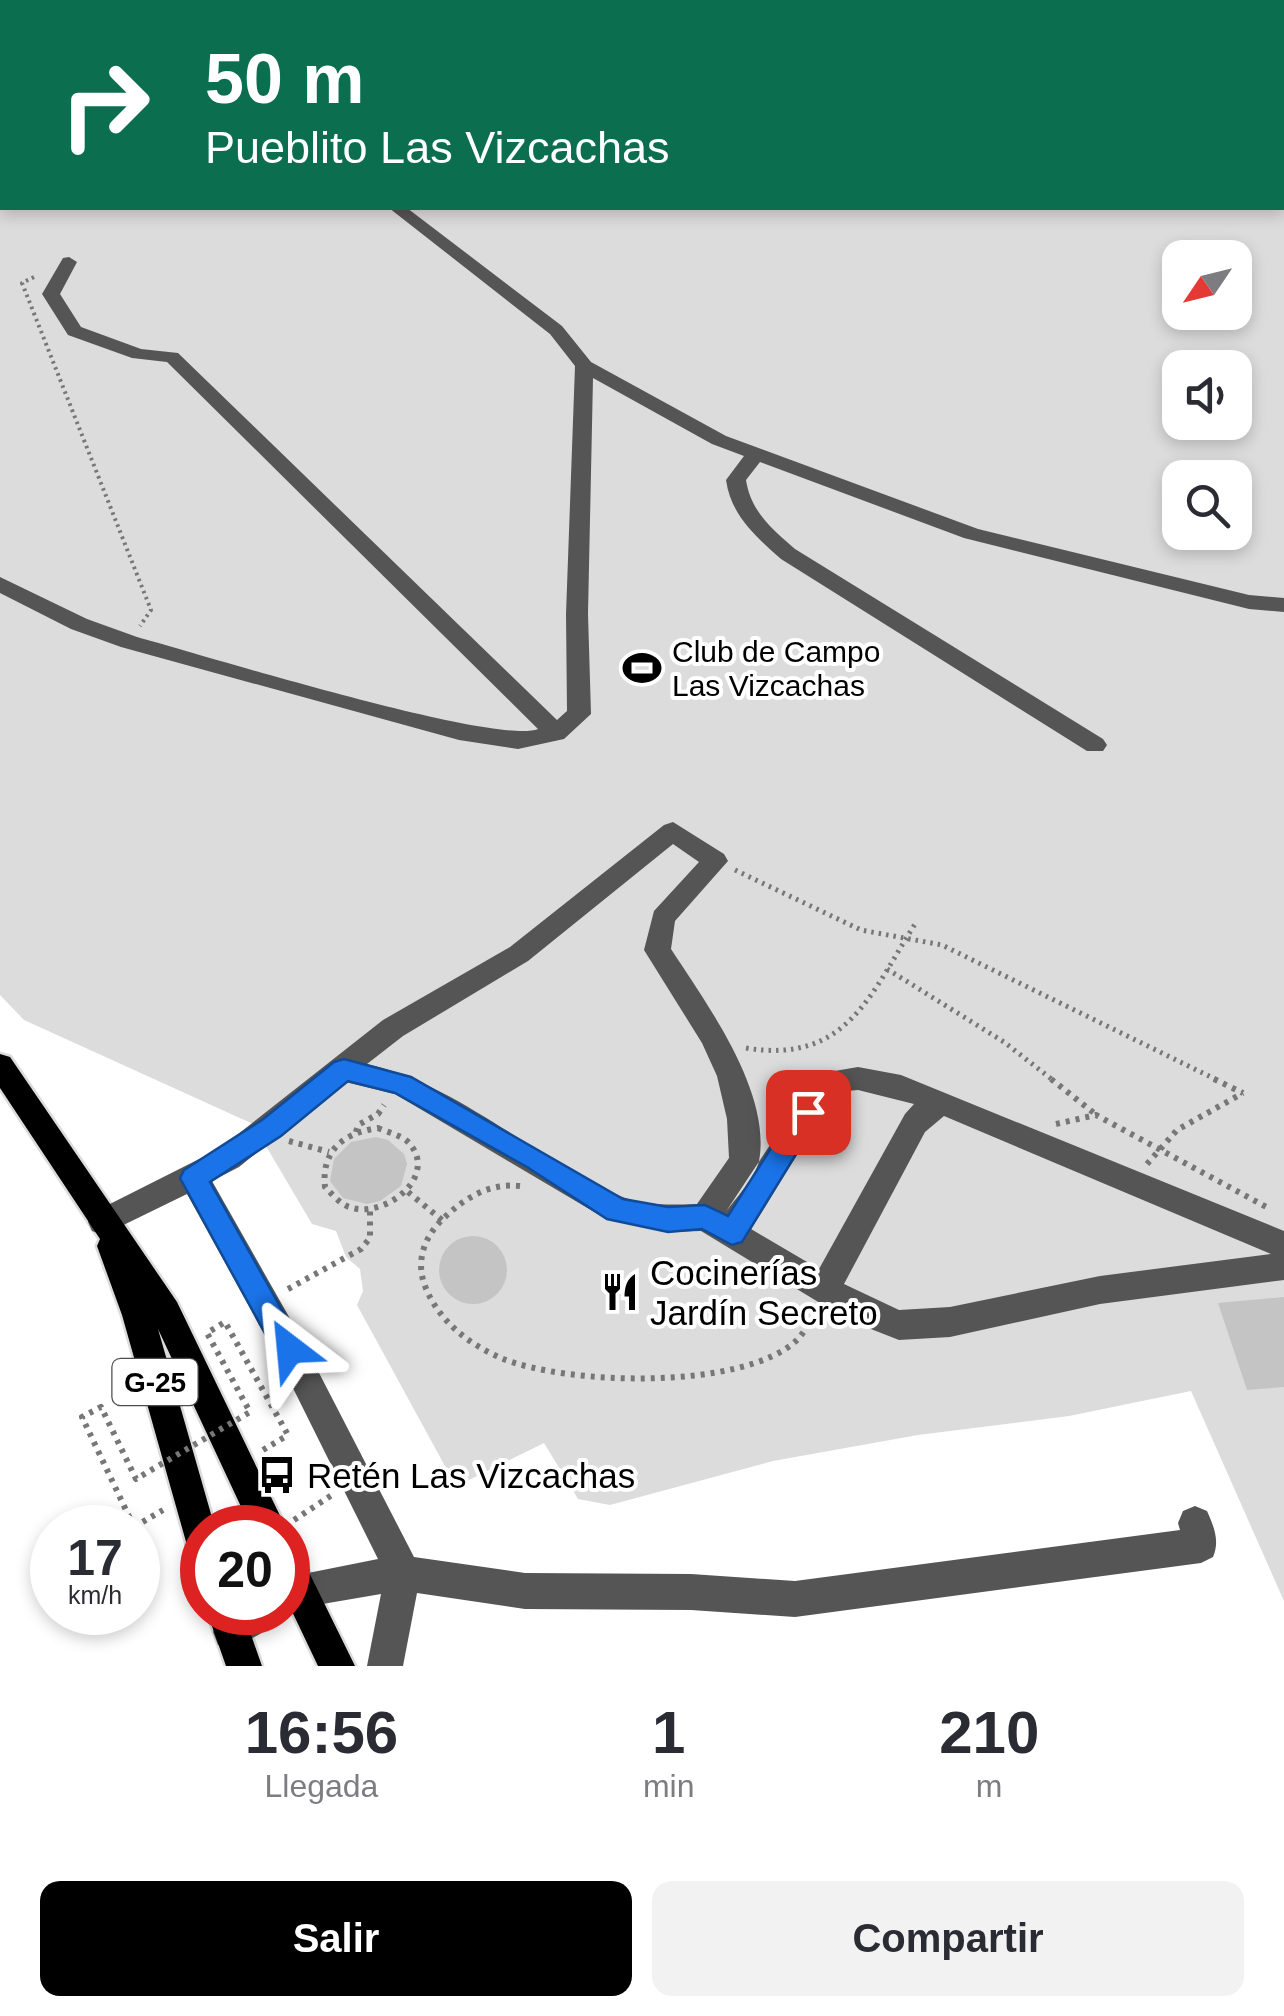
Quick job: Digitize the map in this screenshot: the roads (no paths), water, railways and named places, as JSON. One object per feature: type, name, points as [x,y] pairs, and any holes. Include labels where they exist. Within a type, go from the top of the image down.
[{"type":"main road","name":"G-25","points":[[0,1065],[166,1312],[258,1505]]},
{"type":"main road","name":"G-25","points":[[103,1222],[138,1315],[191,1505]]},
{"type":"main road","points":[[310,1619],[336,1666]]},
{"type":"lane","points":[[400,210],[556,330],[584,366],[683,422],[755,455],[972,534],[1249,602],[1284,605]]},
{"type":"lane","points":[[69,262],[51,294],[74,330],[138,354],[172,356],[556,732]]},
{"type":"lane","points":[[0,584],[79,624],[129,642],[459,732],[518,741],[556,732],[579,714],[584,366]]},
{"type":"lane","points":[[755,455],[736,480],[738,498],[758,527],[788,554],[1094,745]]},
{"type":"lane","points":[[103,1222],[194,1178],[271,1128],[392,1028],[518,954],[673,831],[715,861],[664,918],[658,950],[714,1038],[742,1118],[744,1161],[719,1225]]},
{"type":"lane","points":[[344,1070],[395,1082],[536,1159],[617,1210],[719,1225],[859,1310],[899,1326],[950,1322],[1100,1290],[1284,1266]]},
{"type":"lane","points":[[719,1225],[828,1082],[851,1075],[890,1084],[1032,1137],[1284,1245]]},
{"type":"lane","points":[[825,1289],[915,1123],[926,1110],[944,1104]]},
{"type":"lane","points":[[194,1178],[358,1478],[403,1573],[385,1666]]},
{"type":"lane","points":[[310,1583],[403,1573],[526,1590],[692,1592],[794,1599],[1202,1545],[1195,1523]]},
{"type":"place","name":"Club de Campo Las Vizcachas","points":[[642,668]]},
{"type":"place","name":"Cocinerías Jardín Secreto","points":[[620,1292]]},
{"type":"place","name":"Retén Las Vizcachas","points":[[277,1475]]}]
